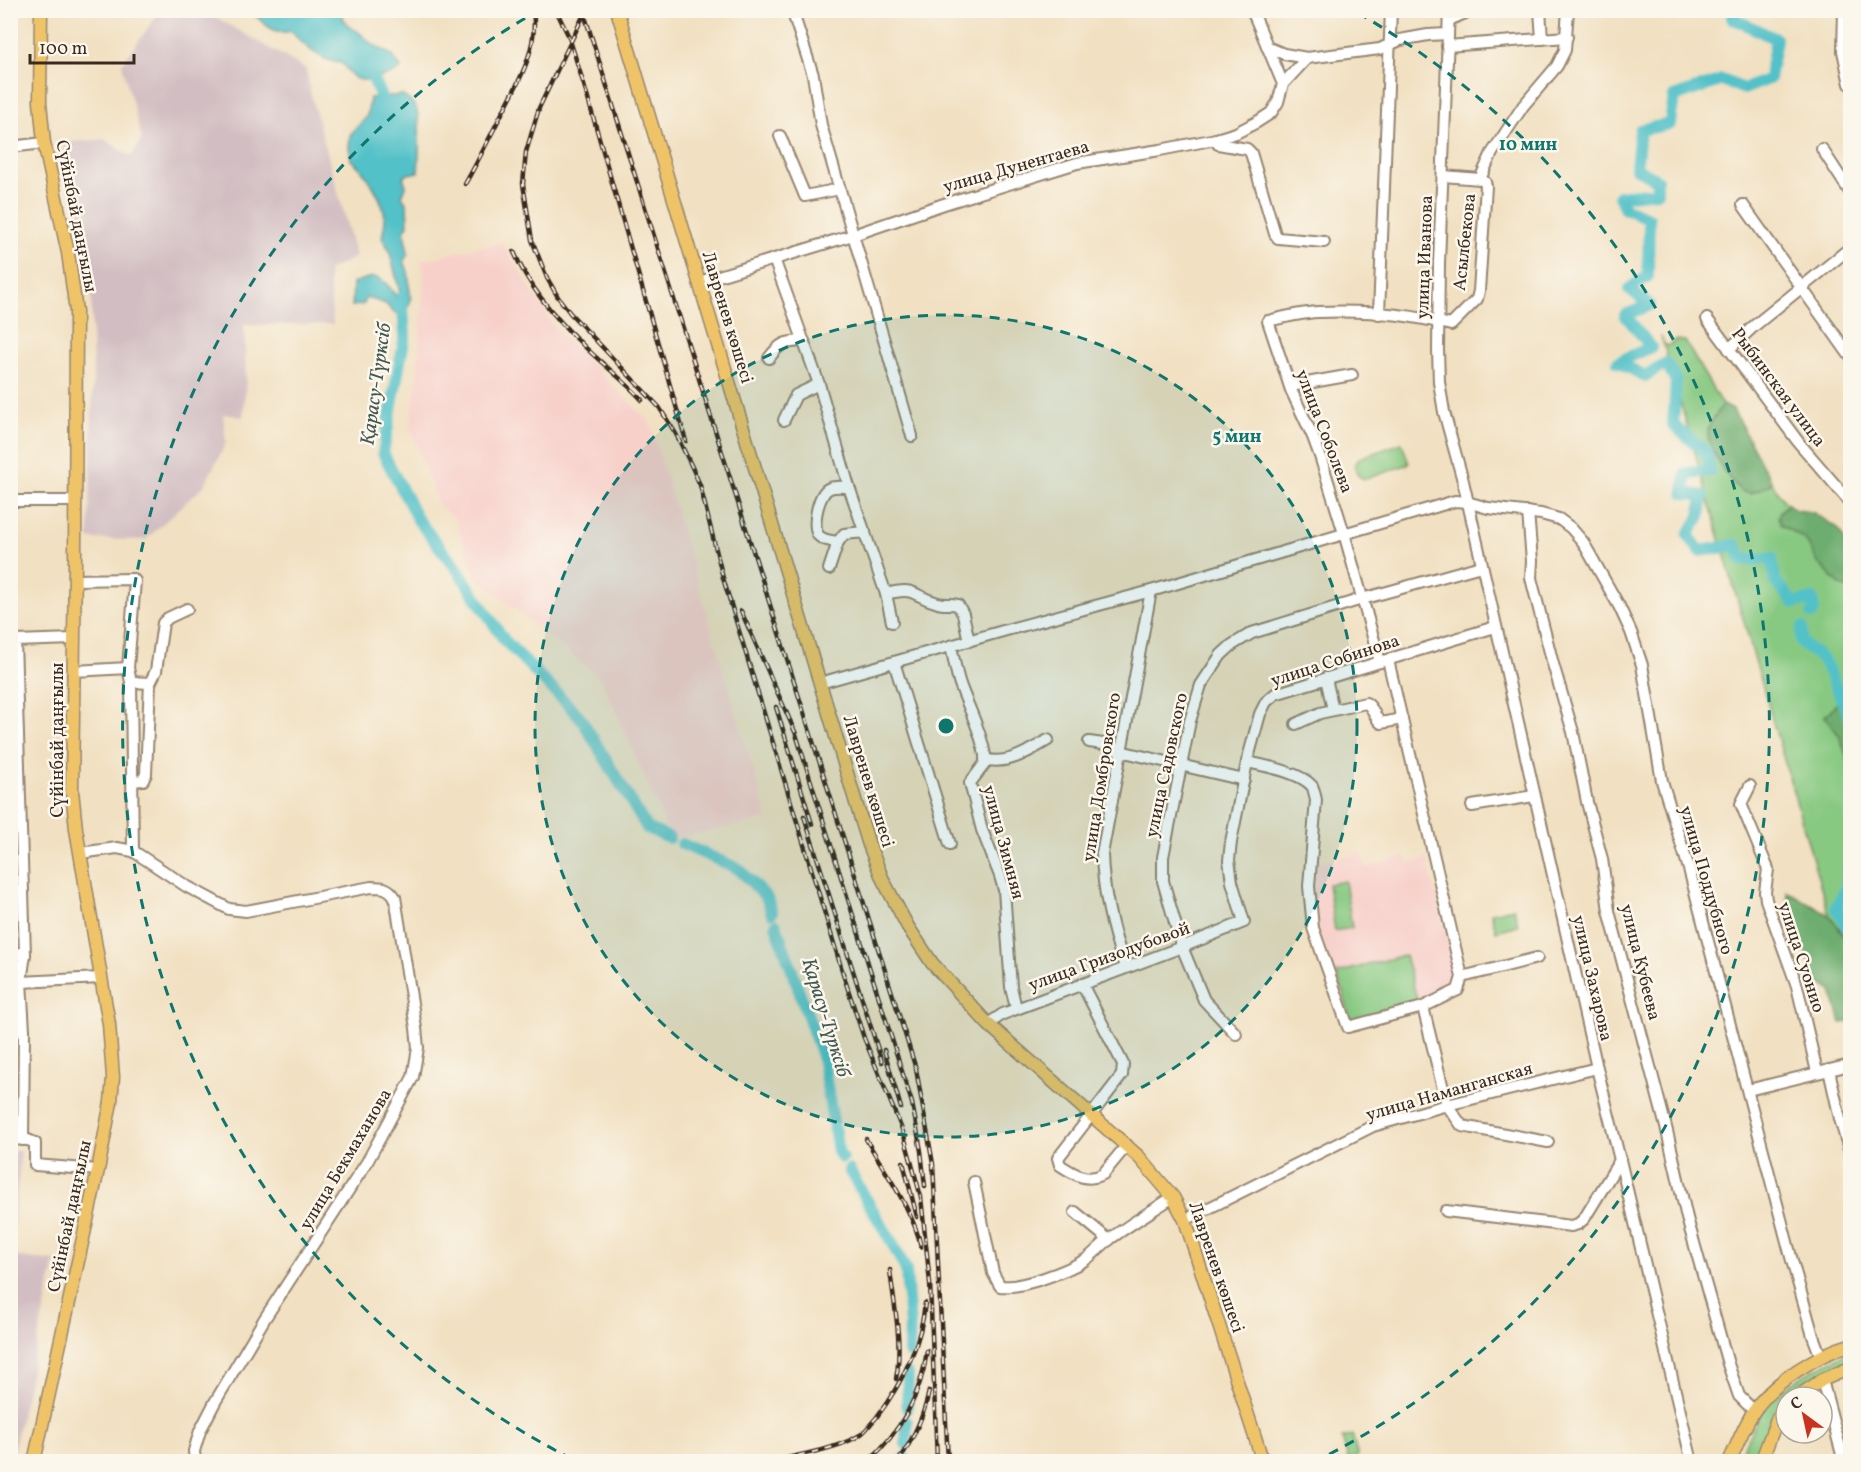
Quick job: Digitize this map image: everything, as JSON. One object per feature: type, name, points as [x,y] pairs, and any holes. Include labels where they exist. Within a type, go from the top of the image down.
[{"type":"main road","name":"Сүйінбай даңғылы","points":[[34,1461],[98,1170],[111,1102],[113,1077],[109,1024],[80,853],[72,790],[76,311],[68,253],[44,143],[40,102],[41,10]]},
{"type":"main road","name":"Лавренев көшесі","points":[[617,10],[869,845],[883,880],[908,927],[932,963],[988,1024],[1127,1145],[1173,1197],[1185,1220],[1263,1461]]},
{"type":"main road","points":[[1729,1461],[1754,1411],[1774,1389],[1821,1357],[1851,1346]]},
{"type":"main road","points":[[1815,1385],[1851,1368]]},
{"type":"main road","points":[[1761,1461],[1774,1427]]},
{"type":"street","points":[[792,10],[813,75],[821,125],[912,436]]},
{"type":"street","points":[[1252,10],[1283,84]]},
{"type":"street","points":[[1379,314],[1391,10]]},
{"type":"street","points":[[1449,15],[1472,10]]},
{"type":"street","points":[[1540,10],[1542,39]]},
{"type":"street","name":"Асылбекова","points":[[1480,179],[1492,153],[1523,106],[1557,66],[1565,50],[1568,10]]},
{"type":"street","points":[[1844,10],[1843,51],[1851,84]]},
{"type":"street","name":"улица Иванова","points":[[1449,15],[1438,321],[1439,382],[1467,502]]},
{"type":"street","points":[[1267,47],[1284,54],[1307,58],[1380,49],[1400,40],[1448,34]]},
{"type":"street","points":[[1447,46],[1567,37]]},
{"type":"street","name":"улица Дунентаева","points":[[699,282],[1077,163],[1216,139],[1236,133],[1270,112],[1278,102],[1283,84],[1307,58]]},
{"type":"street","points":[[780,136],[805,196],[840,189]]},
{"type":"street","points":[[1216,139],[1218,144],[1246,149],[1251,153],[1278,238],[1324,242]]},
{"type":"street","points":[[10,147],[44,143]]},
{"type":"street","points":[[1822,149],[1851,192]]},
{"type":"street","name":"Асылбекова","points":[[1438,321],[1451,324],[1477,299],[1486,186],[1485,182],[1480,179],[1443,177]]},
{"type":"street","points":[[1743,205],[1851,356]]},
{"type":"street","points":[[1729,349],[1851,248]]},
{"type":"street","points":[[774,259],[819,384],[849,487],[886,594],[892,622]]},
{"type":"street","name":"улица Соболева","points":[[1438,321],[1379,314],[1318,312],[1268,321],[1290,386],[1313,437],[1344,533],[1362,599],[1402,719],[1462,977]]},
{"type":"street","name":"Рыбинская улица","points":[[1707,319],[1799,443],[1851,502]]},
{"type":"street","points":[[769,358],[778,346],[784,343],[804,341]]},
{"type":"street","points":[[1290,386],[1352,375]]},
{"type":"street","points":[[784,420],[796,395],[819,384]]},
{"type":"street","points":[[838,542],[818,535],[815,528],[819,501],[825,491],[830,488],[849,487]]},
{"type":"street","points":[[10,501],[74,501]]},
{"type":"street","points":[[820,683],[1151,591],[1427,508],[1455,501],[1467,502]]},
{"type":"street","name":"улица Поддубного","points":[[1467,502],[1488,508],[1528,512],[1559,519],[1571,528],[1583,542],[1619,606],[1631,633],[1642,664],[1662,782],[1689,869],[1791,1257],[1816,1348],[1821,1357]]},
{"type":"street","name":"улица Захарова","points":[[1467,502],[1597,1068],[1692,1461]]},
{"type":"street","name":"улица Кубеева","points":[[1528,512],[1531,578],[1573,732],[1587,802],[1602,859],[1609,912],[1667,1131],[1687,1218],[1728,1364],[1739,1396],[1754,1411]]},
{"type":"street","points":[[829,569],[838,542],[844,534],[865,532]]},
{"type":"street","name":"улица Садовского","points":[[1236,1034],[1204,1000],[1182,947],[1163,881],[1163,857],[1190,721],[1201,685],[1221,655],[1252,633],[1481,566]]},
{"type":"street","points":[[75,580],[133,579],[135,581],[128,668],[131,682],[133,851],[117,848],[80,853]]},
{"type":"street","points":[[886,594],[903,590],[914,591],[939,603],[957,605],[963,614],[969,641]]},
{"type":"street","name":"улица Домбровского","points":[[1125,967],[1112,931],[1102,879],[1102,854],[1151,591]]},
{"type":"street","points":[[132,781],[146,778],[150,683],[156,671],[163,623],[187,609]]},
{"type":"street","name":"улица Собинова","points":[[1244,922],[1232,882],[1229,860],[1247,762],[1260,714],[1266,702],[1275,694],[1495,627]]},
{"type":"street","points":[[23,1140],[24,1030],[21,982],[25,954],[15,771],[15,641],[74,639]]},
{"type":"street","name":"улица Зимняя","points":[[951,646],[958,678],[986,759],[970,783],[982,830],[1004,890],[1011,987],[1016,1008]]},
{"type":"street","points":[[894,662],[950,844]]},
{"type":"street","points":[[74,671],[128,668]]},
{"type":"street","points":[[1326,678],[1333,710]]},
{"type":"street","points":[[131,682],[150,683]]},
{"type":"street","points":[[1296,723],[1333,710],[1366,703],[1370,704],[1381,723],[1402,719]]},
{"type":"street","name":"улица Зимняя","points":[[986,759],[995,762],[1024,754],[1048,740]]},
{"type":"street","points":[[1089,742],[1103,744],[1120,752],[1244,780]]},
{"type":"street","points":[[1247,762],[1299,777],[1312,786],[1316,800],[1309,886],[1313,928],[1348,1027],[1423,1007],[1458,990],[1462,977],[1537,958]]},
{"type":"street","name":"улица Суонио","points":[[1750,786],[1741,804],[1768,869],[1766,900],[1797,986],[1817,1072]]},
{"type":"street","points":[[1473,806],[1534,796]]},
{"type":"street","name":"улица Бекмаханова","points":[[133,851],[186,886],[229,909],[246,912],[371,887],[390,889],[395,897],[416,1028],[418,1048],[413,1077],[367,1162],[265,1317],[215,1402],[200,1431],[194,1451],[195,1461]]},
{"type":"street","name":"улица Гризодубовой","points":[[988,1024],[1016,1008],[1244,922]]},
{"type":"street","points":[[10,952],[25,954]]},
{"type":"street","points":[[21,982],[101,978]]},
{"type":"street","points":[[1082,984],[1123,1064],[1122,1075],[1058,1158],[1060,1165],[1083,1178],[1098,1176],[1103,1174],[1127,1145]]},
{"type":"street","points":[[1423,1007],[1448,1105],[1460,1123],[1466,1128],[1548,1142]]},
{"type":"street","points":[[10,1029],[24,1030]]},
{"type":"street","points":[[1748,1090],[1851,1065]]},
{"type":"street","name":"улица Наманганская","points":[[1185,1220],[1373,1126],[1597,1068]]},
{"type":"street","points":[[1829,1070],[1840,1119],[1851,1153]]},
{"type":"street","points":[[10,1139],[35,1143],[35,1165],[98,1170]]},
{"type":"street","points":[[1446,1211],[1571,1226],[1578,1224],[1584,1219],[1620,1160]]},
{"type":"street","points":[[974,1182],[993,1273],[1000,1286],[1017,1286],[1082,1262],[1109,1240],[1173,1197]]},
{"type":"street","points":[[1075,1212],[1109,1240]]},
{"type":"street","points":[[1822,1380],[1844,1461]]},
{"type":"street","points":[[1839,1442],[1851,1439]]},
{"type":"shaded area","points":[[160,11],[205,11],[306,69],[311,95],[356,257],[328,271],[333,324],[244,325],[246,380],[243,417],[223,414],[226,443],[204,486],[145,540],[89,539],[93,380],[91,276],[63,143],[104,139],[131,157],[142,139],[122,64]]},
{"type":"shaded area","points":[[502,242],[554,327],[650,423],[768,819],[671,839],[602,680],[476,577],[455,519],[438,505],[410,427],[417,377],[424,275],[421,261]]},
{"type":"shaded area","points":[[1362,853],[1366,868],[1406,856],[1408,863],[1427,858],[1457,978],[1455,986],[1423,1003],[1351,1022],[1317,929],[1312,885],[1317,862]]},
{"type":"shaded area","points":[[11,1151],[21,1151],[11,1256],[55,1261],[11,1462],[10,1461]]},
{"type":"green space","points":[[1661,336],[1664,344],[1668,346],[1676,340],[1685,341],[1722,405],[1708,429],[1709,442],[1724,472],[1750,494],[1772,483],[1788,504],[1780,512],[1781,525],[1805,539],[1833,578],[1841,586],[1850,589],[1850,701],[1842,698],[1825,716],[1839,735],[1850,766],[1850,943],[1829,915]]},
{"type":"green space","points":[[1722,405],[1732,408],[1772,483],[1756,492],[1746,493],[1734,484],[1721,466],[1711,446],[1708,430]]},
{"type":"green space","points":[[1402,443],[1409,464],[1366,479],[1357,475],[1355,465],[1359,458]]},
{"type":"green space","points":[[1788,504],[1795,510],[1812,512],[1836,527],[1847,545],[1850,589],[1841,586],[1818,563],[1805,539],[1781,525],[1778,517]]},
{"type":"green space","points":[[1842,698],[1850,701],[1850,766],[1839,735],[1825,716]]},
{"type":"green space","points":[[1345,881],[1352,928],[1335,931],[1328,884]]},
{"type":"green space","points":[[1787,891],[1829,915],[1850,943],[1850,1022],[1841,1023],[1832,991],[1818,982],[1789,912]]},
{"type":"green space","points":[[1514,908],[1518,925],[1496,931],[1491,913]]},
{"type":"green space","points":[[1405,955],[1418,1003],[1351,1020],[1337,973]]},
{"type":"green space","points":[[1850,1352],[1850,1363],[1812,1385],[1790,1385],[1814,1369]]},
{"type":"green space","points":[[1774,1398],[1774,1419],[1767,1429],[1754,1461],[1736,1462],[1762,1412]]},
{"type":"green space","points":[[1352,1435],[1358,1456],[1348,1459],[1342,1438]]},
{"type":"water","points":[[241,11],[343,11],[343,18],[348,26],[359,32],[370,43],[392,55],[401,68],[379,78],[359,80],[351,75],[342,63],[320,56],[291,31],[275,30],[253,13]]},
{"type":"water","points":[[402,95],[412,102],[418,113],[419,139],[418,172],[403,177],[406,186],[402,196],[407,205],[408,225],[404,231],[408,253],[404,261],[411,298],[402,314],[393,312],[386,304],[366,297],[364,304],[352,306],[353,283],[367,278],[382,280],[395,295],[398,296],[400,292],[389,249],[382,238],[385,219],[382,204],[368,178],[351,160],[349,147],[350,135],[367,116],[370,98]]},
{"type":"waterway","points":[[1737,10],[1732,18],[1776,39],[1769,79],[1744,89],[1722,80],[1674,97],[1670,124],[1640,130],[1636,168],[1657,180],[1657,192],[1619,196],[1625,209],[1649,218],[1648,276],[1629,289],[1650,305],[1625,315],[1651,347],[1618,362],[1645,376],[1666,363],[1676,381],[1673,425],[1707,453],[1710,471],[1686,473],[1684,493],[1703,496],[1700,516],[1688,535],[1700,551],[1736,545],[1742,560],[1772,558],[1775,581],[1794,603],[1812,599],[1814,610],[1812,614]]},
{"type":"waterway","name":"Қарасу-Түрксіб","points":[[367,64],[387,112]]},
{"type":"waterway","name":"Қарасу-Түрксіб","points":[[402,297],[405,335],[383,453],[418,520],[457,569],[505,641],[580,717],[647,828],[669,838]]},
{"type":"waterway","points":[[1802,628],[1801,642],[1824,661],[1850,718]]},
{"type":"waterway","name":"Қарасу-Түрксіб","points":[[682,844],[739,869],[767,898],[772,913]]},
{"type":"waterway","points":[[1850,856],[1846,888],[1836,907],[1850,932]]},
{"type":"waterway","name":"Қарасу-Түрксіб","points":[[776,925],[822,1056],[838,1151],[842,1158]]},
{"type":"waterway","name":"Қарасу-Түрксіб","points":[[849,1170],[906,1270],[910,1326],[909,1352]]},
{"type":"waterway","name":"Қарасу-Түрксіб","points":[[907,1408],[908,1374]]},
{"type":"waterway","name":"Қарасу-Түрксіб","points":[[906,1444],[907,1422]]},
{"type":"railway","points":[[465,184],[525,67],[533,39],[533,10]]},
{"type":"railway","points":[[556,10],[569,37],[584,85],[686,441]]},
{"type":"railway","points":[[583,10],[916,1069],[933,1164],[948,1462]]},
{"type":"railway","points":[[586,10],[539,108],[526,152],[523,184],[532,240],[547,278],[558,297],[570,313],[659,407],[676,434],[700,485],[723,578],[845,980],[864,1038],[903,1132],[921,1197],[930,1283],[937,1462]]},
{"type":"railway","points":[[514,252],[527,278],[553,313],[583,345],[642,400]]},
{"type":"railway","points":[[741,611],[796,734],[912,1103],[925,1186]]},
{"type":"railway","points":[[776,707],[812,824]]},
{"type":"railway","points":[[804,816],[882,1062]]},
{"type":"railway","points":[[884,1050],[901,1108]]},
{"type":"railway","points":[[866,1139],[905,1205],[921,1247]]},
{"type":"railway","points":[[903,1162],[917,1217]]},
{"type":"railway","points":[[890,1270],[899,1352],[896,1379]]},
{"type":"railway","points":[[771,1462],[840,1444],[864,1431],[894,1392],[908,1364],[919,1334],[925,1303]]},
{"type":"railway","points":[[867,1462],[890,1438],[908,1412],[920,1383],[927,1351]]},
{"type":"railway","points":[[898,1462],[917,1428],[929,1391]]}]
